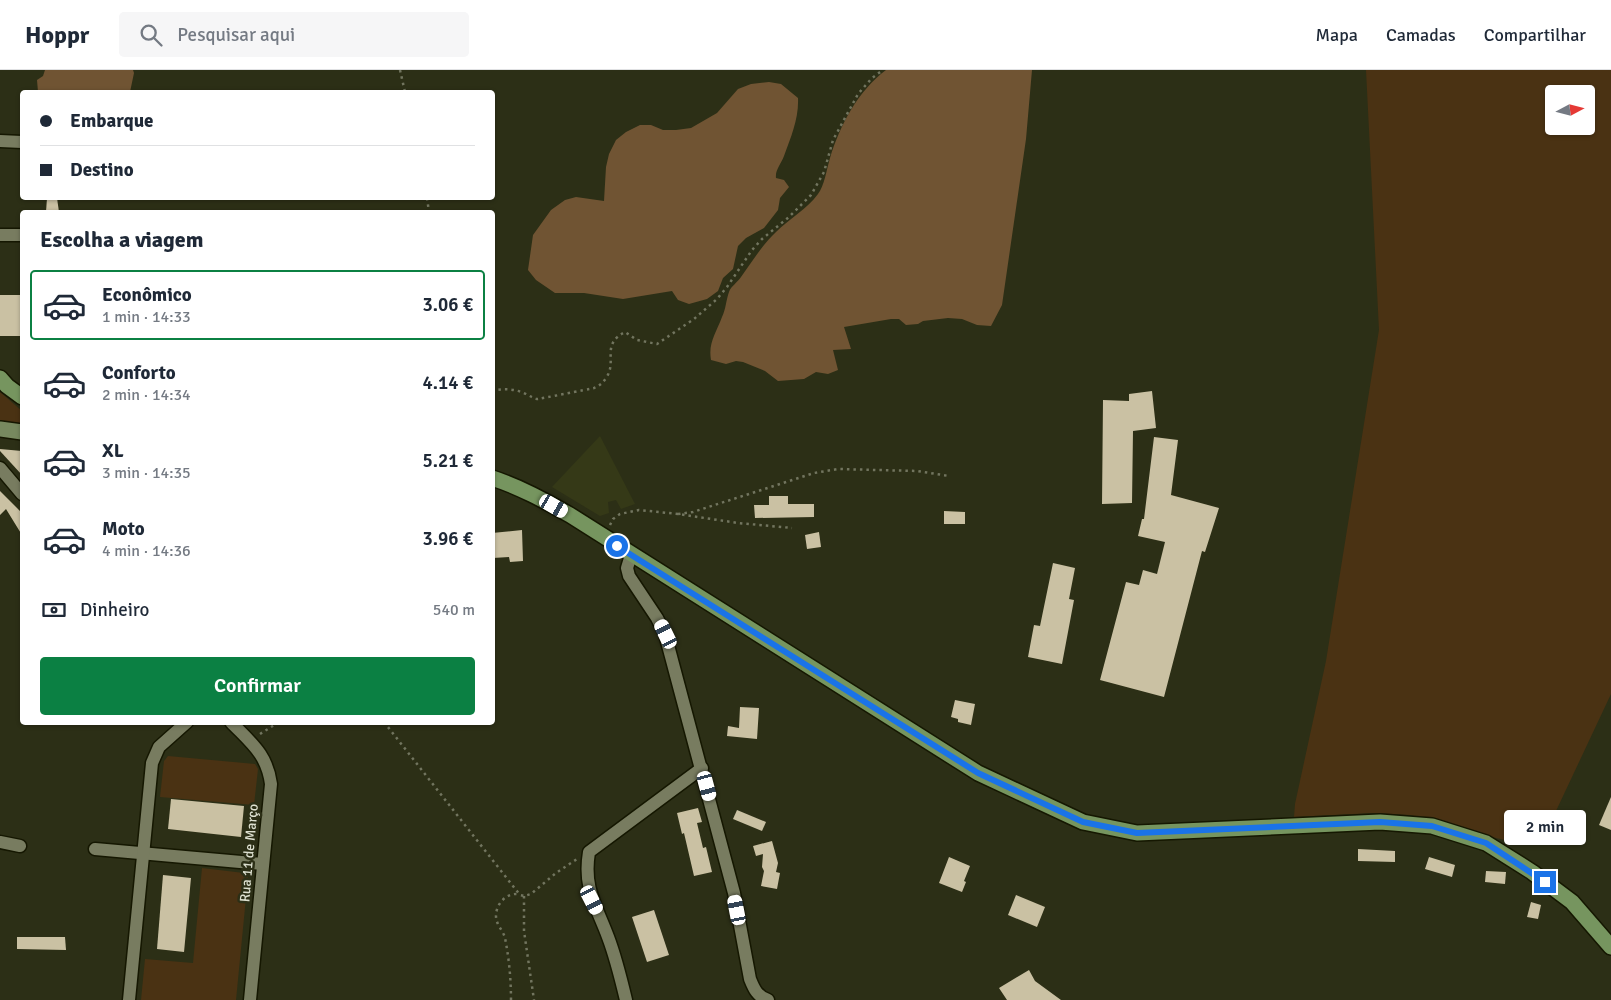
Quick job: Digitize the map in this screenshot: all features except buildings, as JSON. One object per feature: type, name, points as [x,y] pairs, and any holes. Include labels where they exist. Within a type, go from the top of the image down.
[{"type":"main road","points":[[0,378],[20,396]]},
{"type":"main road","points":[[495,479],[538,497],[603,536],[978,773],[1083,822],[1137,833],[1380,822],[1432,826],[1486,843],[1532,872],[1572,902],[1611,948]]},
{"type":"street","points":[[0,141],[20,142]]},
{"type":"street","points":[[0,234],[20,236]]},
{"type":"street","points":[[0,428],[20,432]]},
{"type":"street","points":[[0,468],[20,492]]},
{"type":"street","points":[[631,555],[627,568],[629,576],[658,618],[666,634],[734,893],[750,979],[755,991],[768,1000]]},
{"type":"street","points":[[129,1000],[152,763],[158,747],[184,725]]},
{"type":"street","name":"Rua 11 de Março","points":[[234,725],[263,756],[269,769],[271,784],[250,1000]]},
{"type":"street","points":[[626,1000],[616,959],[589,890],[587,869],[589,852],[702,768]]},
{"type":"street","points":[[0,842],[20,846]]},
{"type":"street","points":[[95,849],[263,864]]},
{"type":"path","points":[[400,70],[405,90]]},
{"type":"path","points":[[495,391],[517,390],[538,399],[591,388],[601,384],[608,375],[611,346],[618,336],[625,332],[637,340],[657,344],[706,310],[727,287],[762,239],[789,217],[816,190],[824,172],[833,140],[858,94],[872,78],[883,70]]},
{"type":"path","points":[[678,514],[693,512],[814,473],[838,469],[917,471],[949,476]]},
{"type":"path","points":[[603,536],[613,519],[620,514],[639,510],[678,514],[738,524],[792,528]]},
{"type":"path","points":[[248,741],[274,725]]},
{"type":"path","points":[[386,725],[520,895]]},
{"type":"path","points":[[511,1000],[510,968],[505,939],[496,916],[497,910],[503,900],[513,894],[524,896],[531,894],[556,873],[589,852]]},
{"type":"path","points":[[524,896],[524,931],[534,1000]]},
{"type":"shaded area","points":[[45,70],[133,70],[134,73],[130,90],[38,90],[37,80],[43,76]]},
{"type":"shaded area","points":[[886,70],[1032,70],[1026,139],[1002,305],[991,326],[977,325],[962,319],[948,318],[906,325],[899,319],[891,319],[844,327],[851,349],[833,350],[838,370],[828,374],[816,372],[804,379],[778,381],[765,371],[743,362],[736,361],[726,364],[711,360],[712,343],[730,290],[771,237],[818,194],[824,182],[839,133],[851,110],[867,88]]},
{"type":"shaded area","points":[[1366,70],[1611,70],[1611,694],[1548,828],[1518,843],[1483,835],[1447,823],[1410,815],[1373,813],[1294,817],[1295,804],[1326,661],[1379,330]]},
{"type":"shaded area","points":[[769,82],[781,84],[798,98],[794,127],[776,175],[776,178],[784,180],[789,187],[780,198],[778,210],[764,228],[746,238],[738,246],[733,269],[723,278],[718,291],[707,299],[689,304],[678,300],[672,291],[623,299],[584,293],[555,293],[536,280],[528,270],[533,235],[551,210],[565,200],[576,197],[604,201],[606,167],[609,154],[616,140],[640,125],[651,125],[663,130],[691,128],[717,113],[738,89],[751,84]]},
{"type":"shaded area","points":[[0,392],[20,409],[20,426],[0,423]]},
{"type":"shaded area","points":[[600,436],[635,504],[621,509],[616,500],[608,502],[609,513],[600,516],[552,487]]},
{"type":"shaded area","points":[[168,756],[255,764],[258,769],[254,805],[160,797],[164,761]]},
{"type":"shaded area","points":[[202,868],[244,873],[248,877],[236,1000],[141,1000],[145,959],[193,963]]},
{"type":"route","points":[[617,546],[978,773],[1083,822],[1137,833],[1380,822],[1432,826],[1486,843],[1545,882]]}]
